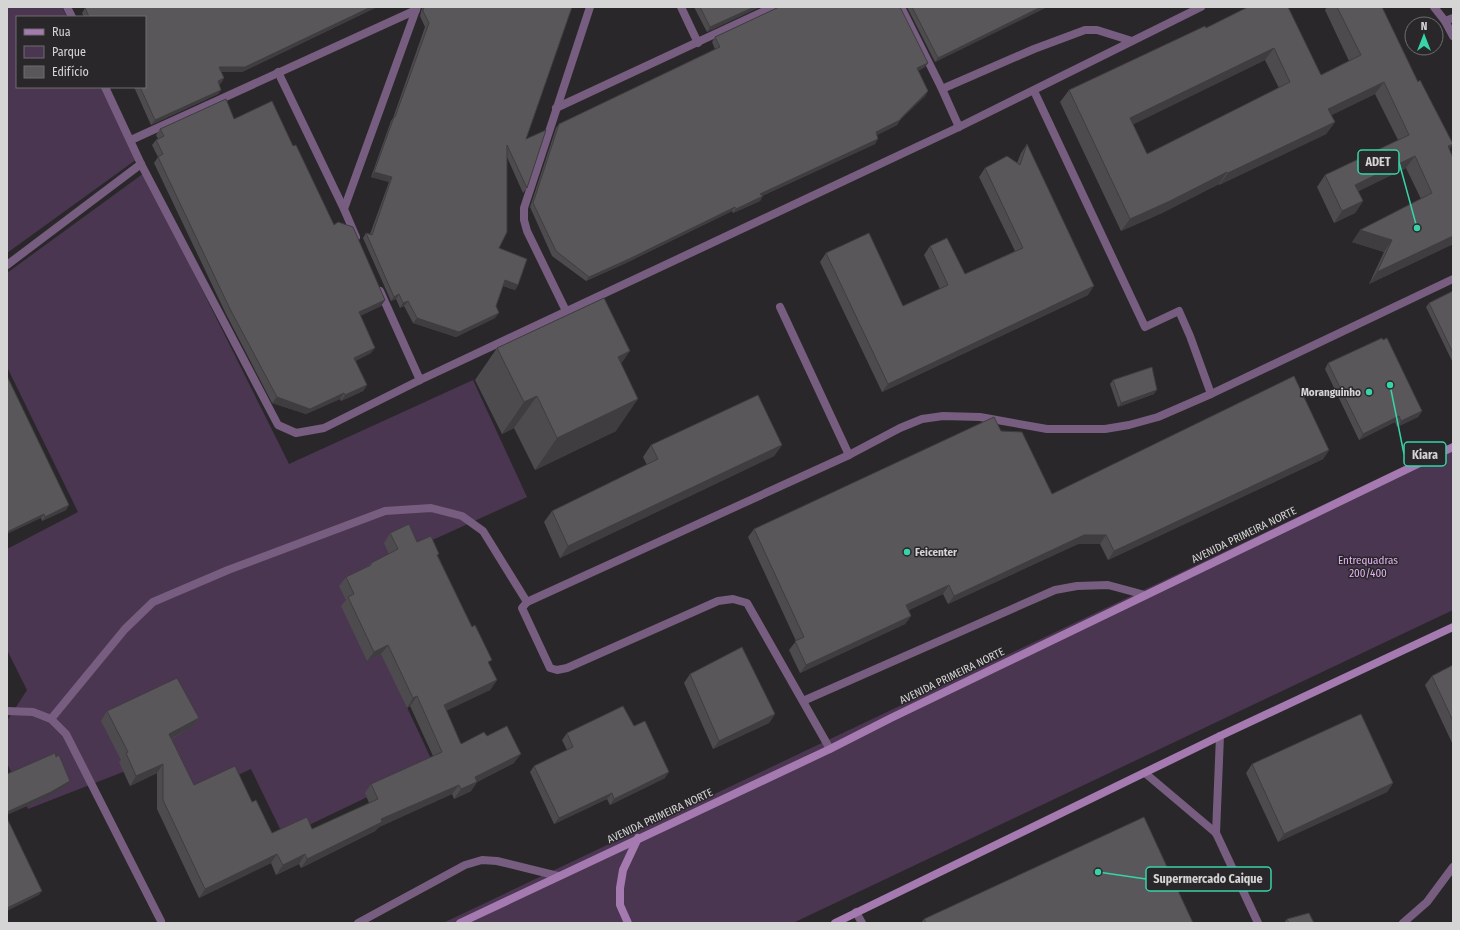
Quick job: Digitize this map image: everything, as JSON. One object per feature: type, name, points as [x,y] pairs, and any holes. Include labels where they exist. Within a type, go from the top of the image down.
[{"type":"main road","name":"AVENIDA PRIMEIRA NORTE","points":[[460,923],[830,749],[891,718],[1453,447]]},
{"type":"main road","points":[[835,923],[1220,736],[1453,627]]},
{"type":"main road","points":[[628,923],[620,905],[621,882],[623,870],[638,838]]},
{"type":"street","points":[[67,7],[72,16]]},
{"type":"street","points":[[566,311],[527,231],[524,220],[524,208],[590,7]]},
{"type":"street","points":[[681,7],[698,43]]},
{"type":"street","points":[[556,108],[773,7]]},
{"type":"street","points":[[901,7],[942,89],[959,127]]},
{"type":"street","points":[[105,88],[141,164],[278,425],[296,433],[324,428],[420,380],[1034,91],[1201,7]]},
{"type":"street","points":[[1434,7],[1445,21],[1453,36]]},
{"type":"street","points":[[131,140],[416,8]]},
{"type":"street","points":[[344,209],[416,8]]},
{"type":"street","points":[[1445,21],[1453,18]]},
{"type":"street","points":[[942,89],[1034,49],[1085,30],[1097,30],[1132,41]]},
{"type":"street","points":[[278,72],[360,245]]},
{"type":"street","points":[[1034,91],[1145,327],[1179,311],[1190,336],[1211,394]]},
{"type":"street","points":[[7,265],[141,164]]},
{"type":"street","points":[[830,749],[747,603],[733,599],[718,601],[566,668],[557,670],[550,668],[522,611],[524,604],[848,455],[900,428],[922,419],[943,416],[980,417],[1047,429],[1105,429],[1129,425],[1158,417],[1211,394],[1453,279]]},
{"type":"street","points":[[376,280],[420,380]]},
{"type":"street","points":[[780,307],[848,455]]},
{"type":"street","points":[[51,719],[125,628],[153,602],[228,570],[385,511],[432,508],[462,516],[483,531],[527,602]]},
{"type":"street","points":[[803,701],[1055,590],[1077,586],[1108,585],[1145,595]]},
{"type":"street","points":[[7,711],[33,712],[51,719],[66,734],[159,922]]},
{"type":"street","points":[[1216,833],[1220,736]]},
{"type":"street","points":[[1144,773],[1216,833],[1258,923]]},
{"type":"street","points":[[358,923],[465,865],[482,860],[497,861],[558,876]]},
{"type":"street","points":[[1403,923],[1427,902],[1453,867]]},
{"type":"street","points":[[856,912],[862,923]]},
{"type":"green space","points":[[7,7],[62,7],[66,16],[16,16],[16,88],[102,88],[137,159],[7,253]]},
{"type":"green space","points":[[144,173],[289,464],[473,380],[527,497],[347,579],[434,765],[284,837],[251,769],[196,794],[177,751],[28,809],[7,763],[7,721],[27,690],[7,650],[7,549],[78,512],[7,367],[7,273]]},
{"type":"green space","name":"Entrequadras 200/400","points":[[1453,443],[1453,610],[793,923],[443,923]]},
{"type":"building","points":[[371,7],[245,67],[219,67],[224,78],[218,81],[221,90],[155,120],[140,88],[146,88],[146,16],[89,16],[85,8]]},
{"type":"building","points":[[424,7],[572,7],[526,139],[546,130],[527,188],[507,145],[507,232],[499,248],[527,259],[518,285],[505,280],[496,306],[499,313],[459,332],[417,318],[408,301],[403,303],[399,294],[394,297],[366,233],[372,235],[392,177],[374,172],[429,23],[423,11]]},
{"type":"building","points":[[700,7],[754,7],[710,27]]},
{"type":"building","points":[[779,7],[900,7],[928,63],[917,68],[928,91],[900,120],[876,132],[878,139],[760,194],[763,196],[736,209],[735,207],[589,277],[556,251],[533,203],[559,124],[720,47],[715,37]]},
{"type":"building","points":[[912,7],[1041,7],[938,58]]},
{"type":"building","points":[[1248,7],[1288,7],[1321,75],[1361,55],[1337,7],[1382,7],[1404,53],[1404,56],[1406,56],[1418,82],[1420,80],[1453,144],[1448,146],[1453,158],[1453,236],[1377,272],[1392,240],[1360,230],[1432,193],[1415,156],[1355,185],[1363,201],[1342,211],[1325,175],[1409,135],[1384,82],[1328,109],[1335,122],[1130,219],[1069,90],[1205,26],[1206,28]],"holes":[[[1274,48],[1290,82],[1147,154],[1130,118]]]},
{"type":"building","points":[[226,99],[234,119],[272,101],[293,146],[296,145],[334,225],[338,222],[353,227],[385,300],[359,312],[375,348],[354,358],[367,385],[345,395],[344,393],[310,409],[277,397],[230,309],[158,157],[163,154],[156,140],[164,136],[160,129]]},
{"type":"building","points":[[1027,144],[1094,286],[888,384],[826,253],[869,233],[903,306],[948,285],[930,246],[947,238],[965,274],[1023,248],[985,168],[1007,156],[1020,165]]},
{"type":"building","points":[[1453,291],[1453,353],[1429,303]]},
{"type":"building","points":[[604,298],[630,351],[618,357],[638,399],[557,438],[537,396],[524,402],[497,348]]},
{"type":"building","name":"Moranguinho","points":[[1382,338],[1383,340],[1387,338],[1422,411],[1401,421],[1399,416],[1363,434],[1328,363]]},
{"type":"building","points":[[1152,367],[1157,390],[1121,403],[1113,380]]},
{"type":"building","points":[[7,376],[69,505],[45,517],[44,514],[7,532]]},
{"type":"building","name":"Feicenter","points":[[1294,376],[1329,450],[1114,551],[1106,535],[1084,535],[954,596],[949,585],[906,605],[911,616],[806,665],[795,641],[804,637],[754,529],[994,417],[1001,431],[1022,432],[1052,494]]},
{"type":"building","points":[[758,395],[782,445],[568,546],[552,511],[658,459],[651,445]]},
{"type":"building","points":[[409,524],[417,542],[431,536],[439,554],[437,555],[472,627],[475,625],[492,660],[488,662],[497,680],[444,705],[461,744],[484,732],[487,736],[507,726],[521,754],[475,777],[477,782],[461,789],[459,785],[381,819],[382,822],[307,859],[305,854],[283,865],[277,854],[205,889],[163,800],[163,764],[136,776],[126,753],[128,752],[107,711],[177,678],[199,718],[169,734],[194,785],[235,766],[252,802],[256,800],[272,833],[307,817],[312,829],[378,799],[371,784],[442,752],[417,696],[413,698],[388,645],[374,652],[348,597],[354,594],[346,577],[371,565],[371,563],[398,549],[390,533]]},
{"type":"building","points":[[742,647],[775,714],[719,741],[690,674]]},
{"type":"building","points":[[1453,665],[1453,721],[1432,676]]},
{"type":"building","points":[[623,706],[634,726],[645,721],[669,772],[614,799],[612,793],[559,818],[534,766],[573,747],[567,733]]},
{"type":"building","points":[[1361,714],[1393,783],[1284,834],[1252,764]]},
{"type":"building","points":[[55,753],[56,757],[59,755],[70,781],[51,792],[7,812],[7,774]]},
{"type":"building","points":[[1144,817],[1193,923],[926,923],[924,919]]},
{"type":"building","points":[[7,818],[42,891],[7,908]]},
{"type":"building","points":[[1309,913],[1314,923],[1289,923],[1287,919]]},
{"type":"place","name":"ADET","points":[[1417,228]]},
{"type":"place","name":"Kiara","points":[[1390,385]]},
{"type":"place","name":"Moranguinho","points":[[1369,392]]},
{"type":"place","name":"Feicenter","points":[[907,552]]},
{"type":"place","name":"Supermercado Caique","points":[[1098,872]]}]
